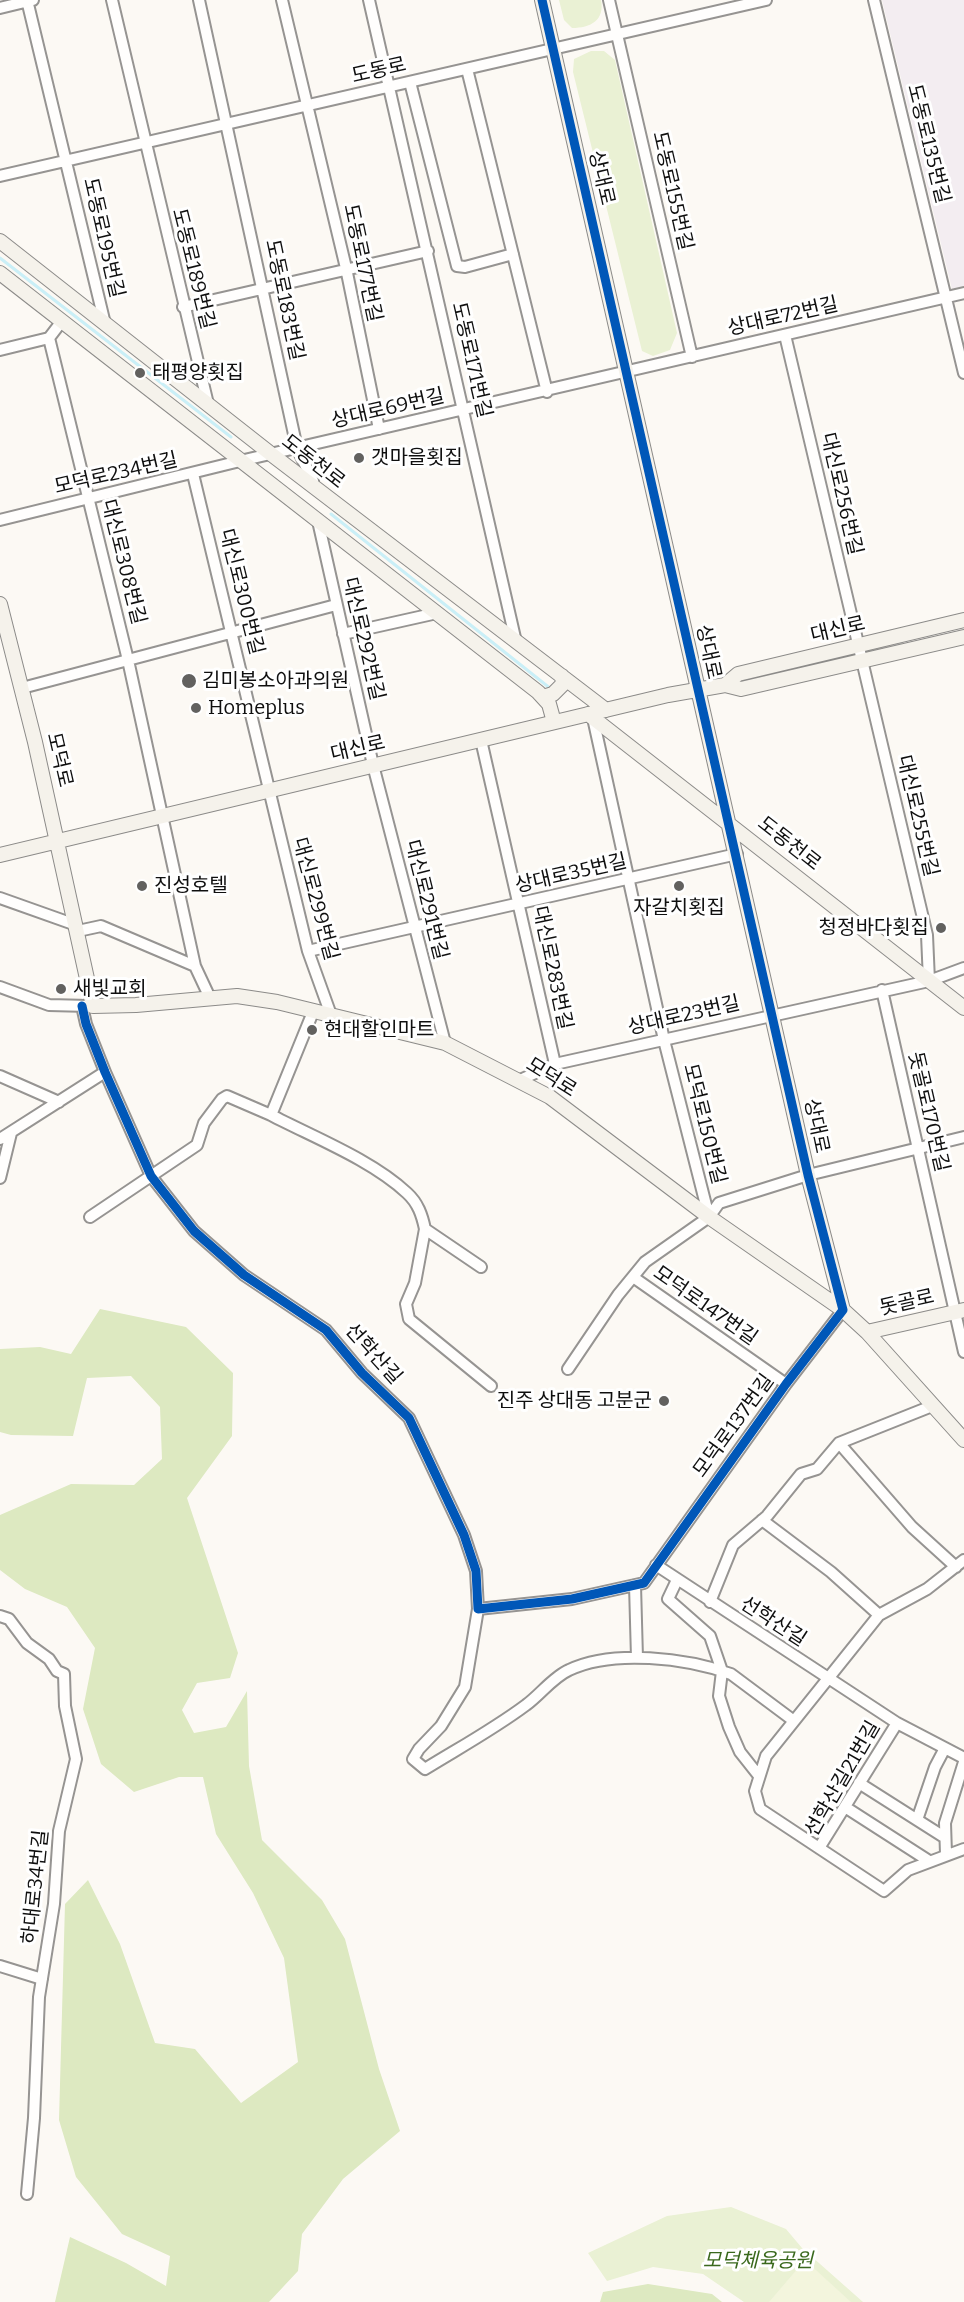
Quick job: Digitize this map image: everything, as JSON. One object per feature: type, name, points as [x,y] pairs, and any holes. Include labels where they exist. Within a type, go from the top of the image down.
[{"type":"street","points":[[0,8],[29,0]]},
{"type":"street","name":"도동로195번길","points":[[29,0],[105,324]]},
{"type":"street","name":"도동로189번길","points":[[112,0],[207,404]]},
{"type":"street","name":"도동로183번길","points":[[199,0],[297,448],[312,481]]},
{"type":"street","name":"도동로177번길","points":[[282,0],[346,268],[379,429]]},
{"type":"street","name":"도동로171번길","points":[[369,0],[516,642]]},
{"type":"street","name":"상대로","points":[[542,0],[808,1175],[843,1310]]},
{"type":"street","name":"도동로155번길","points":[[609,0],[693,357]]},
{"type":"street","name":"도동로","points":[[0,176],[766,0]]},
{"type":"street","name":"도동로135번길","points":[[874,0],[964,373]]},
{"type":"street","points":[[467,69],[547,392]]},
{"type":"street","points":[[410,82],[458,266],[513,254]]},
{"type":"street","name":"도동천로","points":[[0,241],[290,469],[606,710]]},
{"type":"street","points":[[183,307],[428,250]]},
{"type":"street","points":[[0,273],[543,697],[549,704],[554,722]]},
{"type":"street","name":"상대로72번길","points":[[627,372],[964,293]]},
{"type":"street","points":[[0,350],[49,338],[62,321]]},
{"type":"street","name":"대신로256번길","points":[[785,335],[862,661]]},
{"type":"street","name":"대신로308번길","points":[[49,338],[128,660],[195,966],[210,998]]},
{"type":"street","name":"상대로69번길","points":[[271,454],[627,372]]},
{"type":"street","points":[[222,447],[234,444],[237,440],[237,427]]},
{"type":"street","name":"모덕로234번길","points":[[0,520],[271,454]]},
{"type":"street","points":[[271,485],[272,474],[282,468],[290,469]]},
{"type":"street","name":"대신로300번길","points":[[193,474],[233,632],[269,790]]},
{"type":"street","name":"대신로292번길","points":[[318,521],[373,765]]},
{"type":"street","name":"모덕로","points":[[0,604],[22,688],[77,928],[88,1006],[237,996],[277,1002],[445,1043],[520,1080],[550,1096],[709,1217],[843,1310],[867,1332],[964,1440]]},
{"type":"street","points":[[22,688],[336,605]]},
{"type":"street","points":[[342,634],[437,613]]},
{"type":"street","name":"대신로","points":[[725,685],[738,674],[964,620]]},
{"type":"street","name":"대신로","points":[[0,855],[554,722],[591,716],[606,710],[725,685],[741,689],[964,638]]},
{"type":"street","name":"대신로255번길","points":[[862,661],[927,935],[929,981]]},
{"type":"street","points":[[543,697],[561,689],[562,676]]},
{"type":"street","name":"도동천로","points":[[591,716],[728,820],[918,969],[929,981],[964,1008]]},
{"type":"street","name":"모덕로150번길","points":[[591,716],[664,1040],[709,1217]]},
{"type":"street","name":"대신로283번길","points":[[481,740],[555,1064]]},
{"type":"street","name":"대신로291번길","points":[[373,765],[413,928],[445,1043]]},
{"type":"street","name":"대신로299번길","points":[[269,790],[308,951],[331,1015]]},
{"type":"street","name":"상대로35번길","points":[[308,951],[737,854]]},
{"type":"street","points":[[0,897],[77,928],[101,926],[195,966]]},
{"type":"street","name":"상대로23번길","points":[[520,1080],[555,1064],[929,981],[964,968]]},
{"type":"street","points":[[0,987],[49,1005],[88,1006]]},
{"type":"street","name":"돗골로170번길","points":[[882,990],[917,1148],[960,1311]]},
{"type":"street","name":"선학산길","points":[[88,1006],[86,1024],[151,1176],[194,1231],[244,1275],[326,1330],[362,1373],[409,1418],[464,1535],[476,1571],[478,1610],[465,1687],[441,1726],[419,1749],[413,1759],[425,1769],[465,1746],[528,1704],[568,1670],[619,1657],[638,1659]]},
{"type":"street","points":[[271,1115],[314,1012]]},
{"type":"street","points":[[0,1140],[105,1072]]},
{"type":"street","points":[[0,1076],[58,1102]]},
{"type":"street","points":[[90,1217],[197,1145],[204,1123],[222,1099],[228,1096],[236,1098],[369,1167],[407,1193],[422,1212],[425,1229],[415,1283],[406,1304],[409,1319],[491,1386]]},
{"type":"street","points":[[0,1178],[11,1133]]},
{"type":"street","name":"모덕로147번길","points":[[568,1369],[618,1295],[645,1262],[709,1217],[724,1200],[808,1175],[964,1137]]},
{"type":"street","points":[[425,1229],[481,1267]]},
{"type":"street","name":"모덕로147번길","points":[[633,1277],[786,1384]]},
{"type":"street","name":"모덕로137번길","points":[[656,1565],[786,1384],[843,1310]]},
{"type":"street","name":"돗골로","points":[[867,1332],[960,1311],[964,1352]]},
{"type":"street","points":[[710,1602],[733,1545],[762,1520],[801,1474],[817,1470],[839,1443],[932,1406]]},
{"type":"street","points":[[819,1848],[760,1809],[756,1791],[766,1756],[879,1615],[927,1589],[960,1564],[912,1527],[839,1443]]},
{"type":"street","points":[[762,1520],[831,1572],[879,1615]]},
{"type":"street","points":[[478,1610],[572,1599],[635,1585],[644,1582],[656,1565]]},
{"type":"street","name":"선학산길","points":[[656,1565],[827,1679],[897,1723],[964,1760]]},
{"type":"street","points":[[677,1580],[668,1599],[710,1636],[722,1671],[719,1696],[729,1726],[740,1752],[759,1776]]},
{"type":"street","points":[[635,1585],[638,1659],[705,1665],[731,1674],[794,1721]]},
{"type":"street","name":"하대로34번길","points":[[0,1616],[9,1619],[27,1643],[49,1659],[57,1671],[64,1674],[64,1706],[76,1760],[58,1831],[54,1904],[42,1979],[27,2194]]},
{"type":"street","name":"선학산길21번길","points":[[897,1723],[819,1848],[884,1891],[908,1870],[928,1861]]},
{"type":"street","points":[[917,1820],[935,1767],[945,1748]]},
{"type":"street","points":[[946,1854],[945,1823],[964,1760]]},
{"type":"street","points":[[859,1783],[944,1837]]},
{"type":"street","points":[[844,1807],[928,1861],[964,1849]]},
{"type":"street","points":[[0,1966],[42,1979]]},
{"type":"shaded area","points":[[882,0],[964,0],[964,286],[952,289]]},
{"type":"green space","points":[[559,0],[601,0],[601,13],[595,22],[572,28],[564,20]]},
{"type":"green space","points":[[591,51],[604,51],[615,60],[677,333],[670,350],[653,356],[642,351],[573,72],[574,59]]},
{"type":"green space","points":[[100,1309],[186,1327],[233,1373],[232,1436],[187,1498],[238,1653],[230,1678],[197,1683],[182,1710],[194,1733],[226,1727],[247,1691],[249,1766],[262,1840],[322,1900],[345,1939],[379,2069],[400,2131],[343,2179],[302,2234],[298,2271],[269,2302],[55,2302],[70,2237],[126,2263],[166,2286],[170,2256],[122,2234],[76,2177],[59,2120],[65,1904],[88,1880],[120,1944],[155,2043],[195,2049],[241,2103],[298,2062],[284,1958],[253,1893],[216,1834],[203,1777],[179,1777],[134,1792],[101,1764],[83,1709],[95,1648],[67,1607],[25,1589],[0,1570],[0,1515],[71,1484],[134,1485],[162,1459],[160,1407],[131,1376],[87,1378],[73,1436],[11,1435],[0,1432],[0,1349],[40,1347],[71,1354]]},
{"type":"green space","name":"모덕체육공원","points":[[731,2207],[786,2229],[802,2248],[863,2302],[744,2302],[703,2274],[653,2267],[607,2281],[588,2253],[667,2216]]},
{"type":"green space","points":[[805,2260],[851,2302],[769,2302]]},
{"type":"green space","points":[[648,2284],[712,2294],[722,2302],[600,2302],[603,2292]]},
{"type":"waterway","points":[[0,258],[231,437]]},
{"type":"waterway","points":[[331,514],[551,689]]},
{"type":"cycle path","points":[[82,1006],[86,1024],[105,1072],[151,1176],[194,1231],[244,1275],[326,1330],[362,1373],[409,1418],[464,1535],[476,1571],[478,1609],[572,1599],[644,1583],[786,1384],[843,1310],[808,1175],[542,0]]},
{"type":"place","name":"태평양횟집","points":[[140,373]]},
{"type":"place","name":"갯마을횟집","points":[[359,458]]},
{"type":"place","name":"김미봉소아과의원","points":[[189,681]]},
{"type":"place","name":"Homeplus","points":[[196,708]]},
{"type":"place","name":"진성호텔","points":[[142,886]]},
{"type":"place","name":"자갈치횟집","points":[[679,886]]},
{"type":"place","name":"청정바다횟집","points":[[941,928]]},
{"type":"place","name":"새빛교회","points":[[61,989]]},
{"type":"place","name":"현대할인마트","points":[[312,1030]]},
{"type":"place","name":"진주 상대동 고분군","points":[[664,1401]]}]
